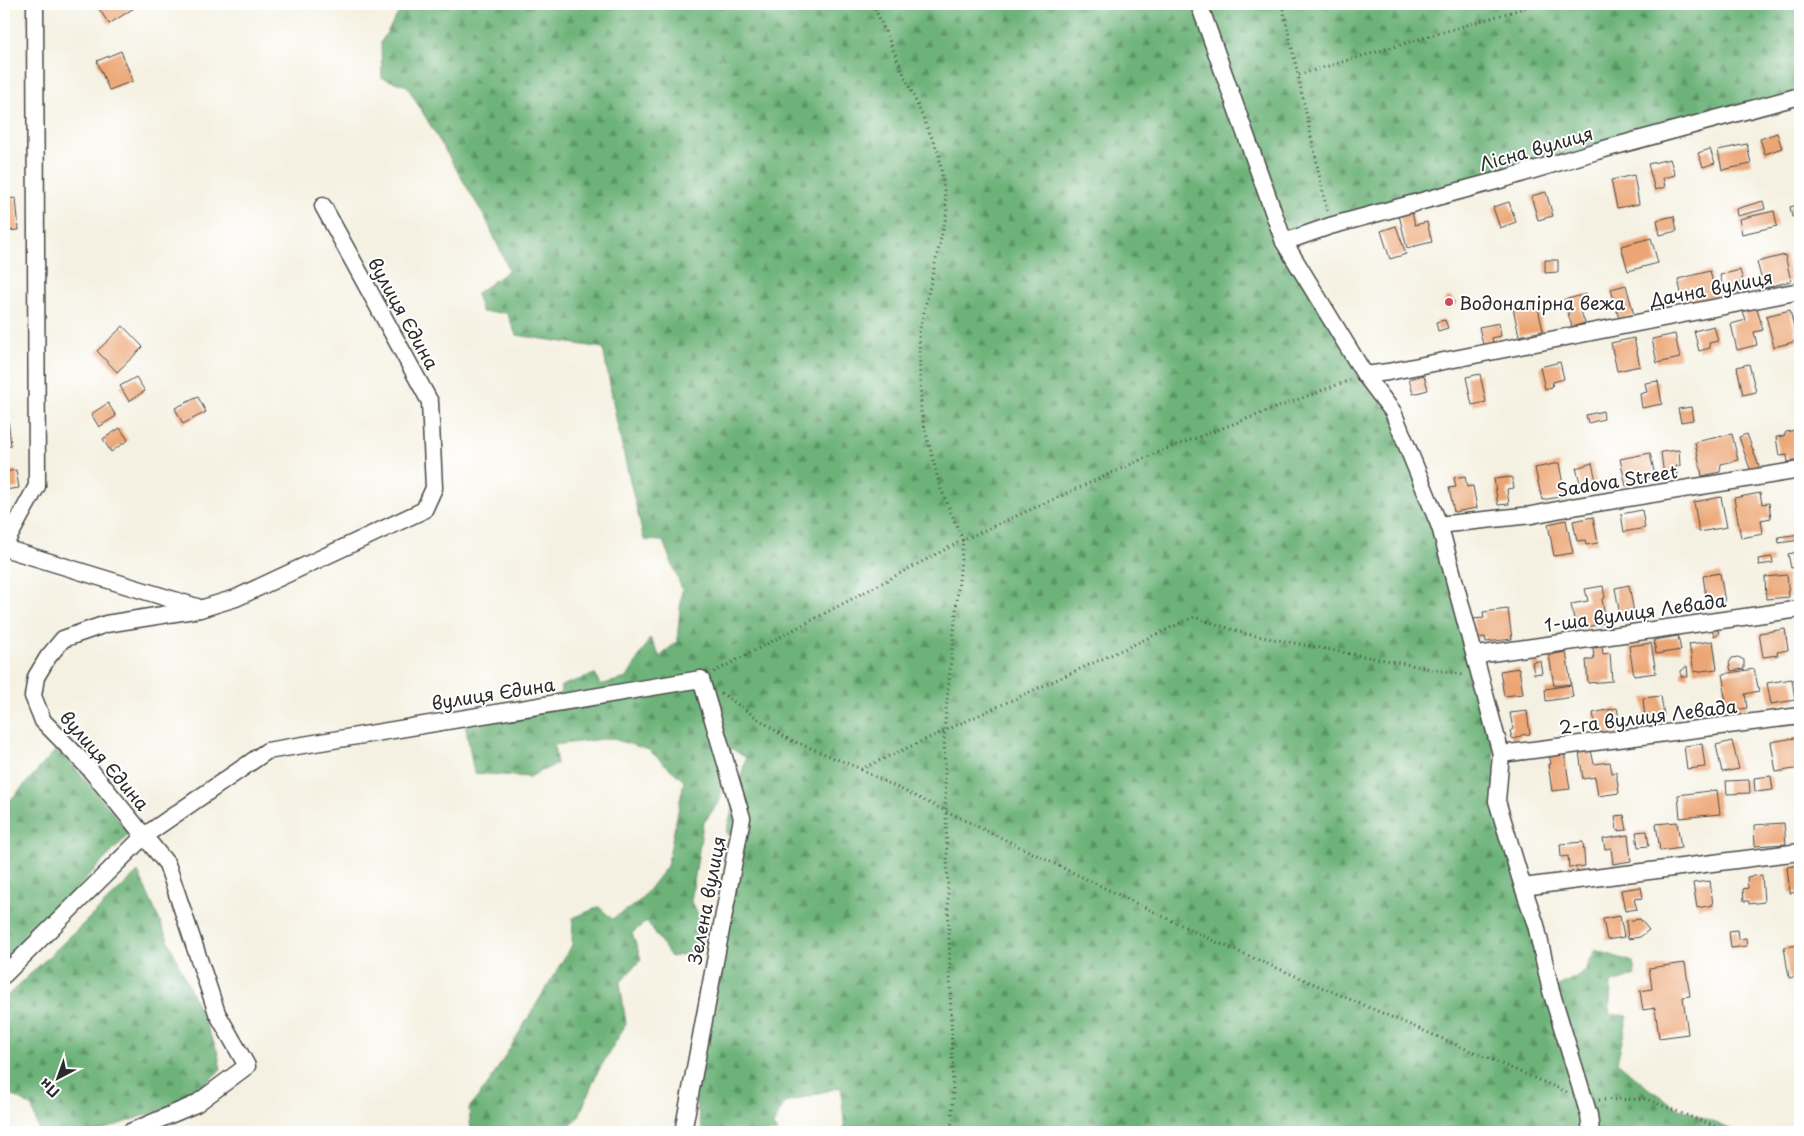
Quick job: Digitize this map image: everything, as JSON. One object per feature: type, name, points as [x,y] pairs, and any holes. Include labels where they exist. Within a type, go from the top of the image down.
[{"type":"street","points":[[35,4],[37,486],[4,547],[201,609]]},
{"type":"street","points":[[1199,4],[1284,242],[1365,375],[1393,412],[1440,526],[1501,754],[1497,801],[1536,925],[1551,991],[1589,1115],[1590,1132]]},
{"type":"street","name":"Лісна вулиця","points":[[1284,242],[1330,226],[1800,96]]},
{"type":"street","name":"вулиця Єдина","points":[[323,206],[430,402],[434,488],[424,510],[236,598],[201,609],[106,624],[63,639],[48,657],[36,677],[33,696],[44,721],[88,767],[144,836],[267,751],[701,679]]},
{"type":"street","name":"Дачна вулиця","points":[[1365,375],[1800,291]]},
{"type":"street","name":"Sadova Street","points":[[1440,526],[1532,515],[1800,470]]},
{"type":"street","name":"1-ша вулиця Левада","points":[[1476,658],[1484,654],[1800,609]]},
{"type":"street","name":"Зелена вулиця","points":[[683,1132],[742,818],[701,679]]},
{"type":"street","name":"2-га вулиця Левада","points":[[1501,754],[1800,716]]},
{"type":"street","points":[[4,975],[144,836],[167,864],[217,1013],[247,1066],[196,1104],[130,1132]]},
{"type":"street","points":[[1523,887],[1800,852]]},
{"type":"path","points":[[873,4],[939,154],[947,212],[919,333],[921,412],[940,487],[963,540],[944,731],[954,1100],[950,1132]]},
{"type":"path","points":[[1282,4],[1330,226]]},
{"type":"path","points":[[1298,74],[1538,4]]},
{"type":"path","points":[[1365,375],[1156,453],[963,540],[701,679],[786,738],[860,769],[1216,942],[1584,1100],[1646,1099],[1730,1132]]},
{"type":"path","points":[[860,769],[1194,617],[1246,634],[1481,679]]},
{"type":"green space","points":[[404,4],[1800,4],[1800,96],[1284,243],[1393,412],[1440,527],[1492,716],[1497,801],[1551,990],[1585,972],[1595,950],[1633,962],[1635,975],[1611,984],[1609,1014],[1628,1016],[1617,1062],[1649,1089],[1675,1106],[1737,1132],[845,1132],[841,1087],[784,1103],[773,1126],[777,1132],[700,1132],[702,1128],[691,1082],[734,840],[726,832],[746,758],[731,748],[720,800],[703,824],[691,902],[706,928],[696,952],[671,957],[647,921],[632,933],[641,959],[620,983],[626,1024],[596,1075],[579,1116],[566,1132],[471,1132],[469,1108],[489,1083],[572,945],[573,918],[599,907],[612,919],[638,903],[667,866],[684,781],[649,750],[610,738],[554,745],[557,764],[529,777],[474,773],[465,723],[559,708],[561,686],[595,674],[600,685],[627,678],[650,638],[660,657],[677,641],[682,589],[663,541],[644,540],[619,434],[603,348],[516,335],[507,313],[482,312],[476,294],[509,270],[487,221],[407,86],[382,78],[381,42]]},
{"type":"green space","points":[[58,748],[130,833],[4,964],[4,807]]},
{"type":"green space","points":[[138,872],[217,1050],[221,1069],[187,1101],[96,1132],[39,1132],[32,1107],[4,1090],[4,999]]},
{"type":"building","points":[[96,4],[131,4],[134,8],[109,24]]},
{"type":"building","points":[[121,51],[133,81],[109,90],[97,61]]},
{"type":"building","points":[[1777,133],[1782,148],[1765,154],[1760,139]]},
{"type":"building","points":[[1747,144],[1751,164],[1722,170],[1718,150]]},
{"type":"building","points":[[1710,149],[1715,163],[1703,167],[1698,153]]},
{"type":"building","points":[[1670,159],[1675,175],[1663,178],[1665,187],[1655,190],[1648,164]]},
{"type":"building","points":[[1634,175],[1639,204],[1617,208],[1611,180]]},
{"type":"building","points":[[1546,192],[1553,216],[1538,220],[1531,196]]},
{"type":"building","points":[[16,198],[19,230],[4,231],[4,199]]},
{"type":"building","points":[[1763,201],[1765,209],[1737,216],[1736,209]]},
{"type":"building","points":[[1509,202],[1516,222],[1500,228],[1493,207]]},
{"type":"building","points":[[1800,204],[1800,215],[1792,217],[1790,207]]},
{"type":"building","points":[[1411,208],[1415,225],[1427,222],[1432,242],[1407,248],[1398,211]]},
{"type":"building","points":[[1774,211],[1777,226],[1742,234],[1739,219]]},
{"type":"building","points":[[1674,216],[1677,231],[1660,235],[1657,220]]},
{"type":"building","points":[[1396,226],[1406,254],[1390,259],[1381,231]]},
{"type":"building","points":[[1651,238],[1658,263],[1628,271],[1621,246]]},
{"type":"building","points":[[1785,255],[1791,281],[1764,288],[1757,262]]},
{"type":"building","points":[[1545,260],[1558,260],[1558,272],[1545,273]]},
{"type":"building","points":[[1740,270],[1743,281],[1739,283],[1742,295],[1726,299],[1720,275]]},
{"type":"building","points":[[1710,271],[1717,299],[1684,307],[1678,279]]},
{"type":"building","points":[[1626,285],[1634,315],[1619,319],[1611,289]]},
{"type":"building","points":[[1586,294],[1590,306],[1580,309],[1585,323],[1572,327],[1564,300]]},
{"type":"building","name":"Водонапірна вежа","points":[[1447,297],[1451,297],[1454,302],[1453,306],[1447,307],[1444,304],[1444,300]]},
{"type":"building","points":[[1537,303],[1543,331],[1519,336],[1513,308]]},
{"type":"building","points":[[1757,308],[1763,330],[1754,332],[1757,345],[1737,350],[1731,324],[1746,320],[1743,311]]},
{"type":"building","points":[[1790,310],[1797,341],[1774,347],[1766,316]]},
{"type":"building","points":[[1445,320],[1448,328],[1438,331],[1436,322]]},
{"type":"building","points":[[1499,323],[1501,336],[1492,338],[1493,343],[1483,345],[1479,327]]},
{"type":"building","points":[[123,326],[143,347],[117,372],[97,351]]},
{"type":"building","points":[[1714,326],[1718,341],[1709,343],[1710,348],[1699,351],[1694,331]]},
{"type":"building","points":[[1675,334],[1680,358],[1657,363],[1652,339]]},
{"type":"building","points":[[1634,338],[1640,366],[1617,371],[1611,343]]},
{"type":"building","points":[[1560,362],[1564,379],[1553,382],[1552,387],[1545,389],[1540,367]]},
{"type":"building","points":[[1749,364],[1756,392],[1743,395],[1737,367]]},
{"type":"building","points":[[1480,374],[1486,402],[1472,405],[1466,377]]},
{"type":"building","points":[[1424,375],[1428,390],[1413,394],[1409,379]]},
{"type":"building","points":[[136,377],[145,391],[129,401],[120,386]]},
{"type":"building","points":[[1658,381],[1662,404],[1642,408],[1640,394],[1647,392],[1645,383]]},
{"type":"building","points":[[198,397],[206,412],[183,424],[175,408]]},
{"type":"building","points":[[108,403],[116,416],[99,427],[91,414]]},
{"type":"building","points":[[1691,407],[1693,420],[1681,422],[1678,409]]},
{"type":"building","points":[[1603,411],[1604,419],[1588,423],[1586,415]]},
{"type":"building","points":[[8,418],[11,446],[4,447],[4,419]]},
{"type":"building","points":[[120,428],[128,440],[111,452],[103,439]]},
{"type":"building","points":[[1800,429],[1800,460],[1788,462],[1787,455],[1779,456],[1776,437],[1784,436],[1786,432]]},
{"type":"building","points":[[1732,434],[1738,460],[1721,464],[1720,472],[1702,476],[1695,442]]},
{"type":"building","points":[[1747,434],[1760,469],[1751,472],[1739,437]]},
{"type":"building","points":[[1679,450],[1680,466],[1676,466],[1677,475],[1664,476],[1661,452]]},
{"type":"building","points":[[1650,453],[1655,476],[1626,486],[1620,459]]},
{"type":"building","points":[[1559,463],[1565,496],[1542,500],[1535,468]]},
{"type":"building","points":[[1592,463],[1597,485],[1582,489],[1576,468]]},
{"type":"building","points":[[16,470],[19,488],[4,490],[4,472]]},
{"type":"building","points":[[1465,476],[1467,487],[1473,486],[1477,508],[1454,512],[1449,488],[1456,487],[1454,478]]},
{"type":"building","points":[[1512,477],[1514,488],[1507,489],[1509,504],[1498,505],[1494,479]]},
{"type":"building","points":[[1760,493],[1762,504],[1769,503],[1771,518],[1761,520],[1763,534],[1741,538],[1734,498]]},
{"type":"building","points":[[1721,497],[1727,527],[1699,532],[1694,502]]},
{"type":"building","points":[[1642,510],[1645,528],[1624,532],[1621,514]]},
{"type":"building","points":[[1593,517],[1598,543],[1586,545],[1585,540],[1577,541],[1573,521]]},
{"type":"building","points":[[1566,520],[1573,553],[1554,556],[1548,524]]},
{"type":"building","points":[[1800,534],[1800,540],[1779,543],[1778,537]]},
{"type":"building","points":[[1798,552],[1800,566],[1791,568],[1788,554]]},
{"type":"building","points":[[1772,557],[1773,563],[1759,565],[1758,559]]},
{"type":"building","points":[[1720,573],[1725,602],[1707,605],[1703,576]]},
{"type":"building","points":[[1787,575],[1789,597],[1766,599],[1765,577]]},
{"type":"building","points":[[1629,585],[1635,618],[1621,621],[1615,588]]},
{"type":"building","points":[[1603,586],[1605,598],[1602,599],[1606,623],[1576,629],[1571,604],[1588,601],[1585,589]]},
{"type":"building","points":[[1508,609],[1512,639],[1486,642],[1485,637],[1475,638],[1473,619],[1484,618],[1483,612]]},
{"type":"building","points":[[1717,627],[1719,634],[1714,636],[1712,628]]},
{"type":"building","points":[[1785,629],[1788,650],[1777,652],[1778,655],[1763,657],[1759,633]]},
{"type":"building","points":[[1678,636],[1681,650],[1656,654],[1654,640]]},
{"type":"building","points":[[1713,641],[1717,669],[1694,672],[1689,644]]},
{"type":"building","points":[[1651,643],[1656,673],[1634,676],[1629,646]]},
{"type":"building","points":[[1602,647],[1603,654],[1610,653],[1612,681],[1588,683],[1586,660],[1594,660],[1593,648]]},
{"type":"building","points":[[1566,652],[1571,684],[1554,686],[1549,655]]},
{"type":"building","points":[[1738,657],[1744,660],[1744,669],[1731,671],[1729,663],[1732,658]]},
{"type":"building","points":[[1540,661],[1542,673],[1534,674],[1532,662]]},
{"type":"building","points":[[1687,666],[1688,677],[1681,677],[1681,671]]},
{"type":"building","points":[[1519,668],[1523,694],[1504,696],[1500,671]]},
{"type":"building","points":[[1754,669],[1759,691],[1745,694],[1747,708],[1728,711],[1723,687],[1725,685],[1723,674]]},
{"type":"building","points":[[1792,679],[1795,700],[1771,704],[1767,683]]},
{"type":"building","points":[[1571,685],[1573,697],[1546,701],[1545,689]]},
{"type":"building","points":[[1661,696],[1664,716],[1645,719],[1643,698]]},
{"type":"building","points":[[1617,708],[1622,734],[1598,739],[1593,713]]},
{"type":"building","points":[[1527,711],[1530,734],[1522,735],[1515,739],[1512,738],[1510,731],[1513,729],[1510,713]]},
{"type":"building","points":[[1800,737],[1800,768],[1776,772],[1771,742]]},
{"type":"building","points":[[1732,741],[1739,769],[1722,772],[1716,745]]},
{"type":"building","points":[[1702,744],[1705,767],[1687,769],[1684,746]]},
{"type":"building","points":[[1591,750],[1594,764],[1610,762],[1612,773],[1616,772],[1619,793],[1598,796],[1595,777],[1583,779],[1579,752]]},
{"type":"building","points":[[1564,751],[1570,789],[1552,791],[1548,764],[1551,764],[1549,754]]},
{"type":"building","points":[[1771,776],[1773,790],[1755,792],[1754,778]]},
{"type":"building","points":[[1749,780],[1750,793],[1727,794],[1726,781]]},
{"type":"building","points":[[1717,790],[1720,814],[1680,818],[1678,795]]},
{"type":"building","points":[[1624,815],[1627,830],[1617,831],[1615,816]]},
{"type":"building","points":[[1677,822],[1681,848],[1660,851],[1656,824]]},
{"type":"building","points":[[1784,823],[1786,844],[1755,846],[1754,825]]},
{"type":"building","points":[[1647,831],[1649,846],[1638,847],[1636,832]]},
{"type":"building","points":[[1628,835],[1631,861],[1613,864],[1611,848],[1605,849],[1603,839]]},
{"type":"building","points":[[1583,842],[1585,866],[1569,868],[1568,856],[1561,857],[1560,844]]},
{"type":"building","points":[[1800,865],[1800,892],[1790,893],[1787,867]]},
{"type":"building","points":[[1762,875],[1764,902],[1749,904],[1749,901],[1744,901],[1743,889],[1748,888],[1747,877]]},
{"type":"building","points":[[1710,881],[1713,905],[1697,908],[1693,883]]},
{"type":"building","points":[[1641,887],[1643,898],[1634,899],[1637,909],[1625,911],[1621,890]]},
{"type":"building","points":[[1620,916],[1624,937],[1607,940],[1603,919]]},
{"type":"building","points":[[1640,919],[1649,930],[1640,937],[1628,939],[1626,921]]},
{"type":"building","points":[[1737,930],[1738,939],[1746,938],[1747,946],[1731,948],[1729,931]]},
{"type":"building","points":[[1800,945],[1800,976],[1789,978],[1784,947]]},
{"type":"building","points":[[1685,963],[1690,996],[1683,997],[1688,1034],[1659,1038],[1655,1008],[1643,1010],[1640,991],[1652,989],[1649,968]]},
{"type":"place","name":"Водонапірна вежа","points":[[1449,302]]}]
